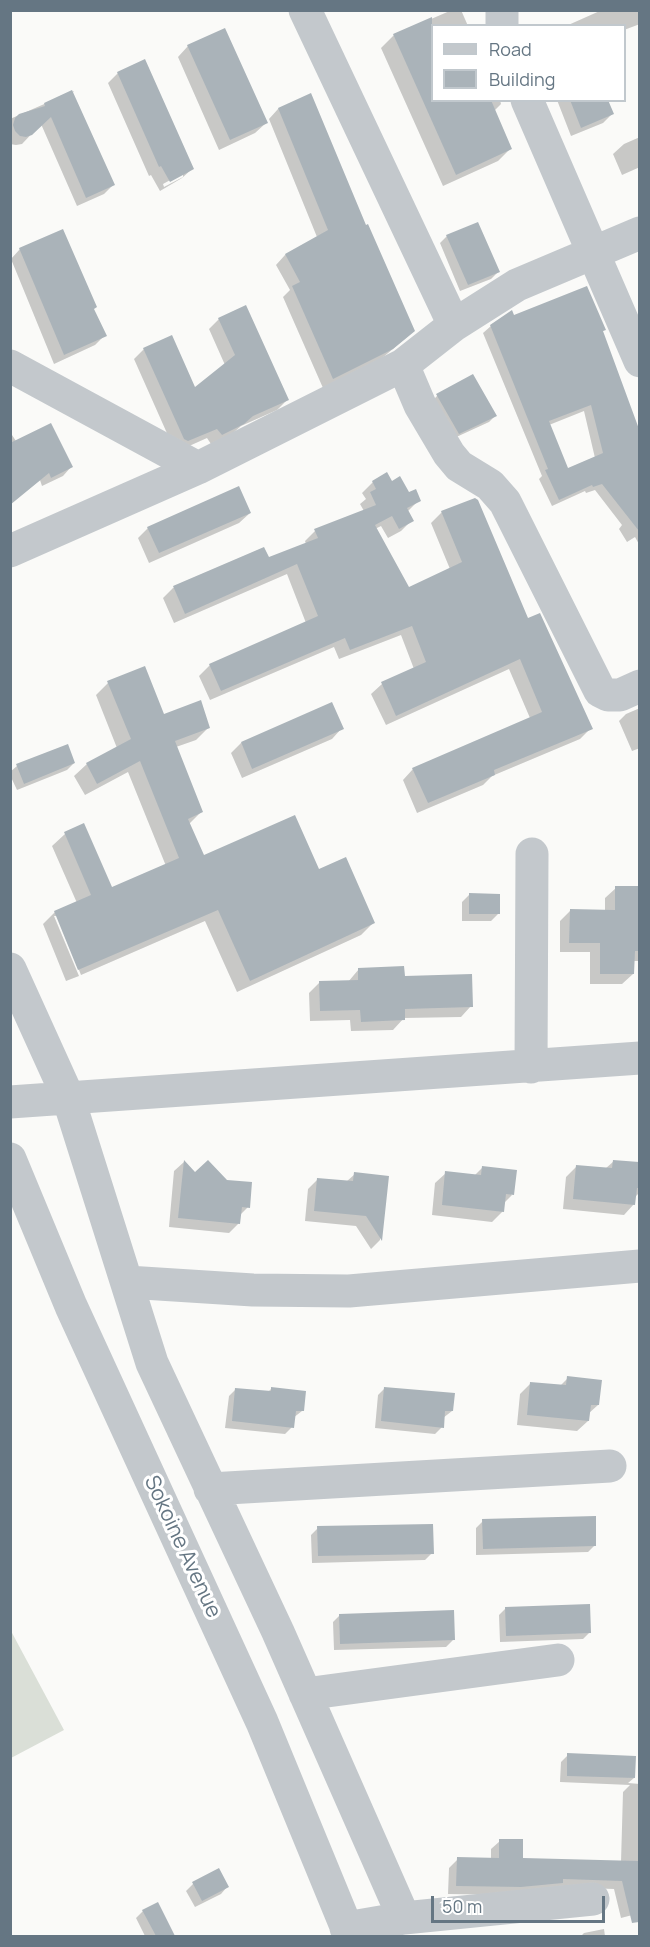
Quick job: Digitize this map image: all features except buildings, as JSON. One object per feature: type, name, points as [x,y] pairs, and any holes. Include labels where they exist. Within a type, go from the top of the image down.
[{"type":"street","points":[[305,10],[454,325]]},
{"type":"street","points":[[528,102],[639,361]]},
{"type":"street","points":[[10,551],[198,468],[403,365],[454,325],[517,285],[639,233]]},
{"type":"street","points":[[403,365],[420,405],[449,454],[459,466],[489,485],[505,502],[600,691],[608,695],[620,695],[639,686]]},
{"type":"street","points":[[10,366],[198,468]]},
{"type":"street","points":[[531,1067],[532,854]]},
{"type":"street","points":[[10,969],[68,1097],[152,1364],[278,1632],[404,1918]]},
{"type":"street","points":[[10,1102],[639,1058]]},
{"type":"street","name":"Sokoine Avenue","points":[[10,1160],[71,1306],[262,1722],[348,1932]]},
{"type":"street","points":[[127,1282],[253,1290],[349,1291],[639,1266]]},
{"type":"street","points":[[210,1490],[610,1466]]},
{"type":"street","points":[[305,1694],[558,1660]]},
{"type":"street","points":[[348,1932],[404,1918],[593,1899]]},
{"type":"shaded area","points":[[11,1631],[64,1730],[10,1758]]}]
